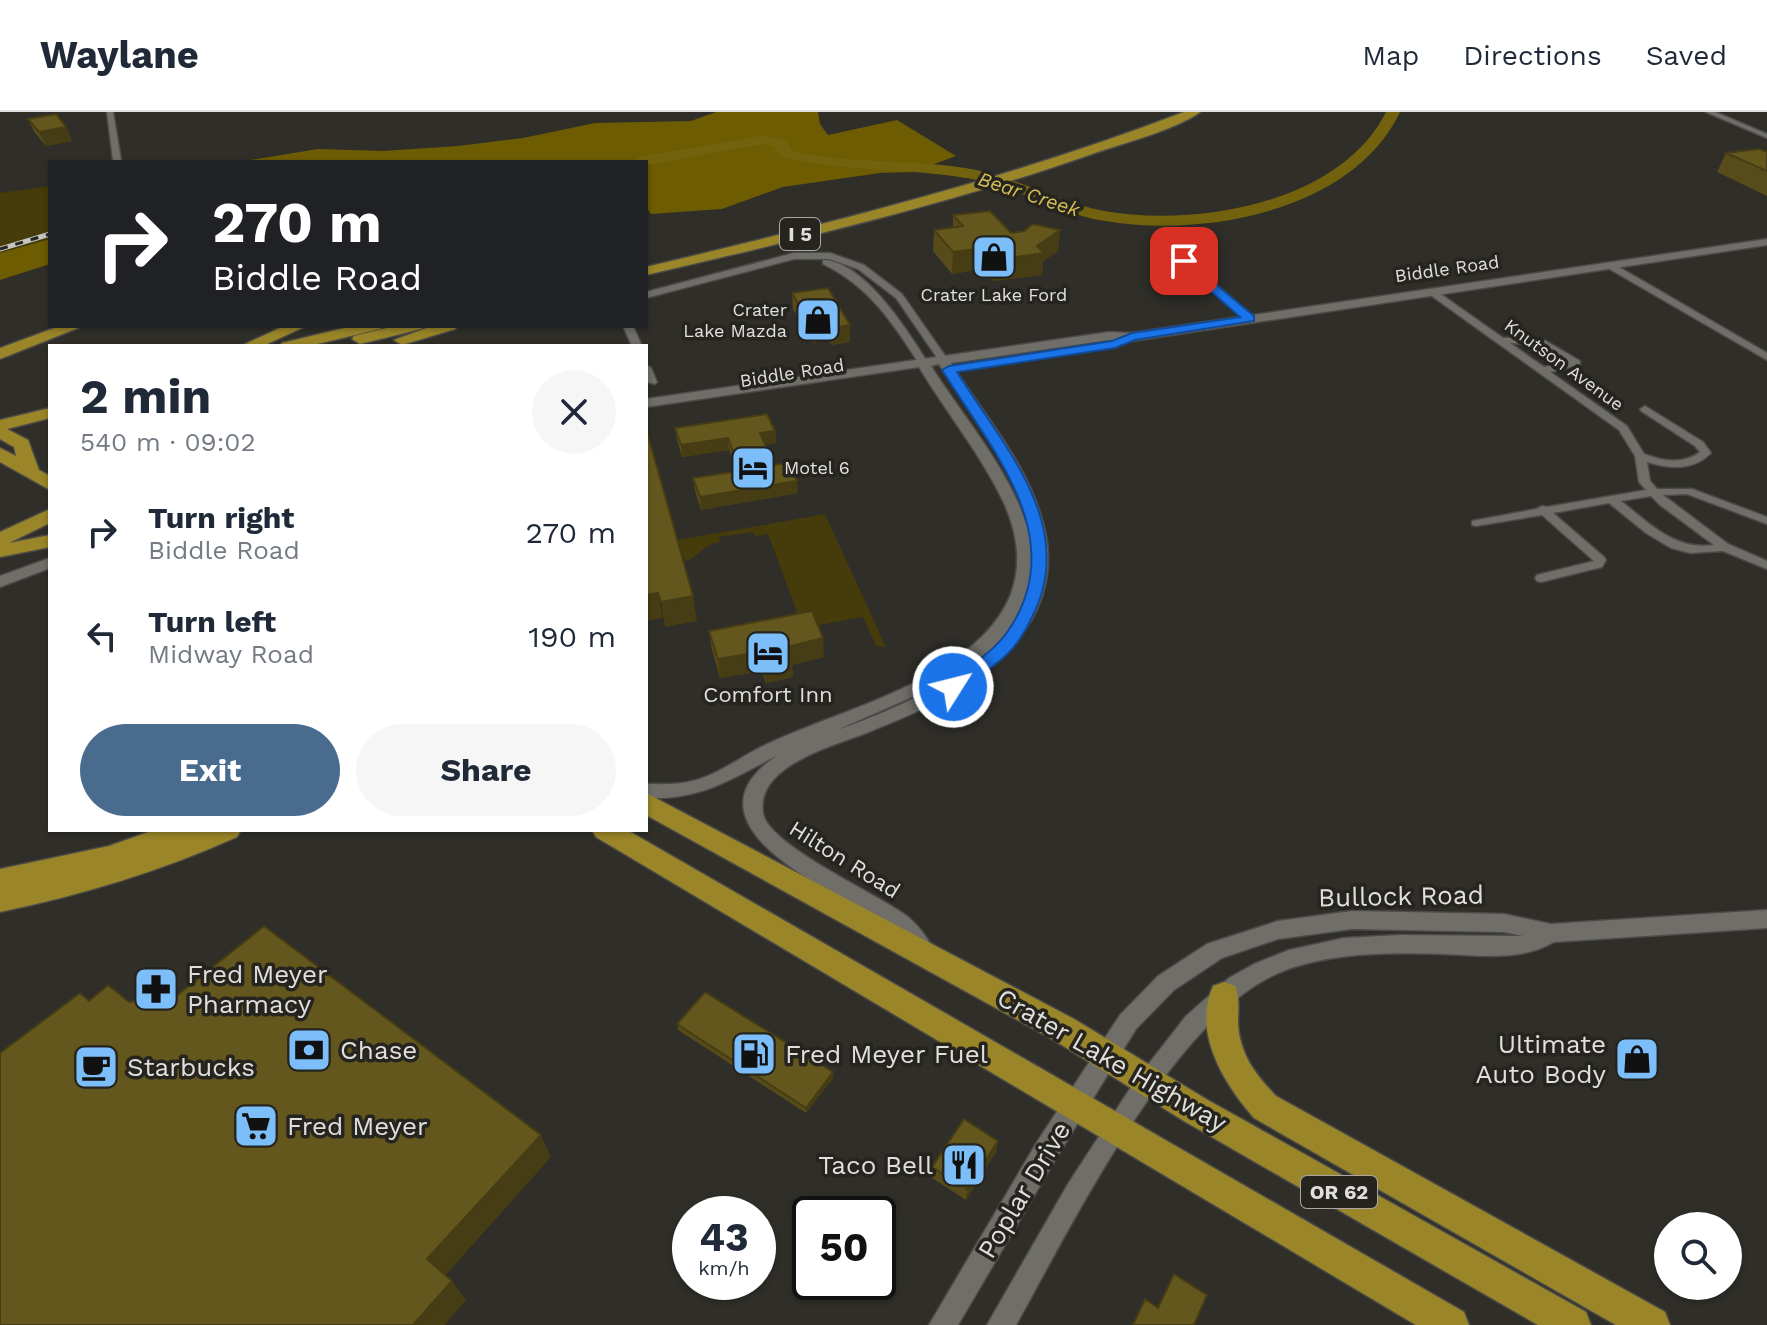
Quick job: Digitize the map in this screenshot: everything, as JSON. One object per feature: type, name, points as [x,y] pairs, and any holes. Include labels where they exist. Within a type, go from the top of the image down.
[{"type":"highway","name":"I 5","points":[[648,263],[935,188],[1156,112]]},
{"type":"highway","name":"I 5","points":[[648,270],[953,194],[1020,174],[1194,112]]},
{"type":"highway","points":[[648,256],[737,241]]},
{"type":"highway","points":[[0,345],[48,327]]},
{"type":"highway","points":[[0,354],[70,328]]},
{"type":"highway","points":[[254,344],[293,328]]},
{"type":"highway","points":[[297,344],[365,328]]},
{"type":"highway","points":[[338,344],[406,328]]},
{"type":"highway","points":[[388,344],[442,328]]},
{"type":"highway","points":[[0,413],[48,401]]},
{"type":"highway","points":[[0,425],[48,413]]},
{"type":"highway","points":[[0,432],[22,444],[31,473]]},
{"type":"highway","points":[[0,454],[48,483]]},
{"type":"highway","points":[[0,540],[48,516]]},
{"type":"highway","points":[[0,552],[45,546]]},
{"type":"highway","name":"Crater Lake Highway","points":[[648,804],[1107,1055],[1573,1325]]},
{"type":"highway","points":[[0,880],[110,856],[178,832]]},
{"type":"highway","points":[[0,901],[105,877],[223,832]]},
{"type":"highway","name":"OR 62","points":[[608,832],[1451,1325]]},
{"type":"highway","points":[[1224,995],[1221,1028],[1226,1048],[1245,1086],[1265,1107],[1652,1325]]},
{"type":"main road","name":"Biddle Road","points":[[648,415],[926,368],[1115,344],[1132,337],[1767,242]]},
{"type":"main road","name":"Hilton Road","points":[[924,953],[903,925],[775,846],[756,826],[752,807],[756,788],[786,759],[925,701],[977,670],[1014,636],[1031,606],[1041,574],[1041,553],[1032,511],[1014,471],[946,365]]},
{"type":"main road","name":"Biddle Road","points":[[648,403],[926,368]]},
{"type":"main road","points":[[648,791],[671,792],[706,787],[784,744],[920,688],[973,656],[1008,616],[1020,593],[1025,572],[1021,530],[1005,491],[926,368]]},
{"type":"main road","points":[[0,571],[45,546]]},
{"type":"main road","points":[[0,582],[48,564]]},
{"type":"main road","name":"Bullock Road","points":[[1107,1055],[1128,1022],[1166,983],[1215,951],[1248,938],[1309,925],[1382,920],[1504,923],[1551,933],[1767,919]]},
{"type":"main road","name":"Bullock Road","points":[[1149,1081],[1196,1019],[1260,971],[1316,952],[1390,944],[1513,947],[1533,943],[1551,933]]},
{"type":"main road","name":"Poplar Drive","points":[[943,1325],[1107,1055]]},
{"type":"main road","name":"Poplar Drive","points":[[1001,1325],[1086,1174],[1149,1081]]},
{"type":"street","points":[[110,112],[117,160]]},
{"type":"street","points":[[1709,112],[1767,136]]},
{"type":"street","points":[[648,294],[804,255],[830,256],[861,267],[904,302],[946,365]]},
{"type":"street","points":[[782,260],[826,262],[861,281],[885,304],[926,368]]},
{"type":"street","points":[[1184,261],[1250,319]]},
{"type":"street","points":[[1609,265],[1767,357]]},
{"type":"street","name":"Knutson Avenue","points":[[1432,292],[1623,428],[1640,456],[1642,475],[1653,492]]},
{"type":"street","points":[[1503,341],[1530,338],[1542,341],[1577,363],[1544,370]]},
{"type":"street","points":[[648,373],[652,382]]},
{"type":"street","points":[[1640,456],[1679,464],[1700,459],[1706,453],[1699,444],[1645,409]]},
{"type":"street","points":[[1476,523],[1542,509],[1653,492],[1688,491],[1767,521]]},
{"type":"street","points":[[1653,492],[1724,547],[1767,565]]},
{"type":"street","points":[[1611,499],[1683,550],[1705,552],[1724,547]]},
{"type":"street","points":[[1541,578],[1598,564],[1600,560],[1542,509]]},
{"type":"shaded area","points":[[716,112],[818,112],[820,124],[828,135],[897,120],[956,156],[913,172],[880,173],[783,187],[722,209],[651,214],[648,210],[648,160],[250,160],[318,149],[383,151],[458,146],[523,138],[595,123],[691,121]]},
{"type":"shaded area","points":[[48,186],[48,240],[0,253],[0,193]]},
{"type":"shaded area","points":[[48,240],[48,265],[0,280],[0,253]]},
{"type":"shaded area","points":[[825,514],[886,647],[876,646],[863,617],[803,628],[768,534],[756,536],[752,532],[719,537],[720,542],[685,561],[678,540]]},
{"type":"building","points":[[56,114],[66,127],[39,132],[28,119]]},
{"type":"building","points":[[1767,151],[1767,171],[1726,153]]},
{"type":"building","points":[[990,211],[1011,233],[1024,231],[1033,224],[1060,230],[1037,246],[1044,253],[995,260],[984,248],[953,252],[934,230],[963,226],[953,215]]},
{"type":"building","points":[[828,288],[850,325],[831,328],[828,323],[811,326],[792,293]]},
{"type":"building","points":[[767,414],[775,431],[760,433],[774,465],[789,463],[797,481],[700,497],[693,478],[740,471],[728,438],[681,445],[675,428]]},
{"type":"building","points":[[648,435],[693,596],[661,602],[658,593],[648,595]]},
{"type":"building","points":[[812,611],[823,638],[787,647],[791,658],[764,664],[760,652],[718,659],[709,631]]},
{"type":"building","name":"Fred Meyer","points":[[264,926],[541,1135],[427,1259],[452,1281],[413,1325],[0,1325],[0,1053],[80,993],[89,1001],[108,985],[129,1002],[147,999],[160,1009]]},
{"type":"building","name":"Fred Meyer Fuel","points":[[705,992],[833,1072],[806,1108],[677,1024]]},
{"type":"building","name":"Taco Bell","points":[[964,1119],[998,1141],[967,1189],[932,1167]]},
{"type":"building","points":[[1174,1274],[1207,1295],[1194,1325],[1133,1325],[1145,1299],[1158,1308]]},
{"type":"waterway","name":"Bear Creek","points":[[648,160],[765,139],[781,144],[784,153],[805,159],[959,172],[996,180],[1103,216],[1176,219],[1255,208],[1314,189],[1355,162],[1378,138],[1393,112]]},
{"type":"railway","points":[[0,249],[48,235]]},
{"type":"place","name":"Crater Lake Ford","points":[[994,257]]},
{"type":"place","name":"Crater Lake Mazda","points":[[818,320]]},
{"type":"place","name":"Motel 6","points":[[753,468]]},
{"type":"place","name":"Comfort Inn","points":[[768,653]]},
{"type":"place","name":"Fred Meyer Pharmacy","points":[[156,989]]},
{"type":"place","name":"Chase","points":[[309,1050]]},
{"type":"place","name":"Fred Meyer Fuel","points":[[754,1054]]},
{"type":"place","name":"Ultimate Auto Body","points":[[1637,1059]]},
{"type":"place","name":"Starbucks","points":[[96,1067]]},
{"type":"place","name":"Fred Meyer","points":[[256,1126]]},
{"type":"place","name":"Taco Bell","points":[[964,1165]]},
{"type":"route","points":[[953,687],[997,654],[1014,636],[1036,596],[1041,574],[1041,553],[1039,533],[1025,492],[949,370],[1250,319],[1184,261]]}]
